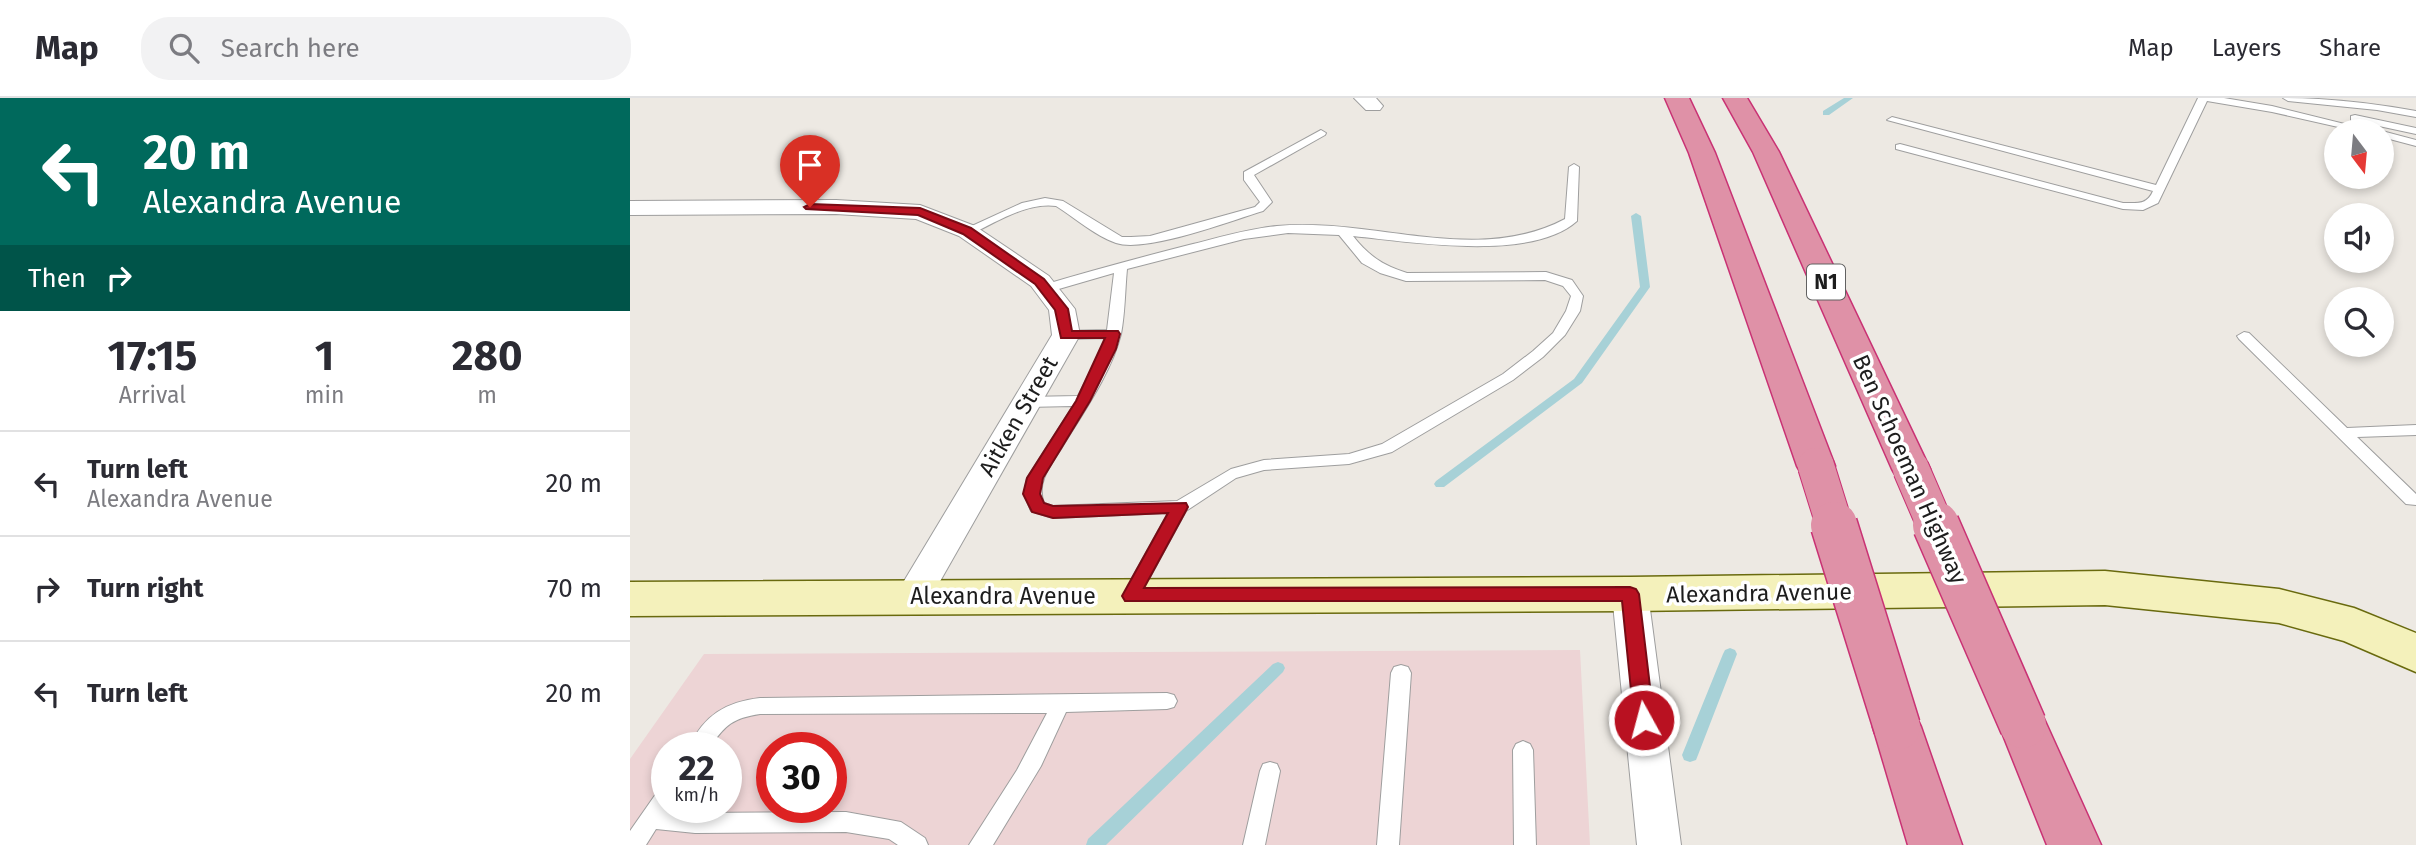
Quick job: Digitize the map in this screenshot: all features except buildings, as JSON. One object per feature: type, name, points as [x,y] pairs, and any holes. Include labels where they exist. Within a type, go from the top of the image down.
[{"type":"highway","points":[[1677,98],[1702,153],[1816,466],[1935,845]]},
{"type":"highway","name":"Ben Schoeman Highway","points":[[1735,98],[1766,152],[1911,469],[2074,845]]},
{"type":"main road","name":"Alexandra Avenue","points":[[630,599],[1630,594],[2105,588],[2279,606],[2354,626],[2416,653]]},
{"type":"street","name":"Aitken Street","points":[[630,208],[897,209],[920,212],[967,231],[1040,281],[1062,309],[1066,335],[913,596]]},
{"type":"street","points":[[1630,594],[1658,845]]},
{"type":"lane","points":[[1900,147],[2123,206],[2143,207],[2154,201],[2205,98],[2273,108],[2324,120]]},
{"type":"lane","points":[[2267,98],[2416,131]]},
{"type":"lane","points":[[2288,98],[2369,106],[2416,114]]},
{"type":"lane","points":[[1892,120],[2160,188]]},
{"type":"lane","points":[[967,231],[1026,205],[1045,201],[1059,202],[1119,240],[1151,240],[1259,209],[1266,202],[1248,174],[1321,133]]},
{"type":"lane","points":[[2394,137],[2416,143]]},
{"type":"lane","points":[[1988,170],[2001,148]]},
{"type":"lane","points":[[1045,289],[1121,266],[1259,232],[1315,229],[1456,242],[1526,240],[1545,236],[1560,230],[1571,221],[1574,167]]},
{"type":"lane","points":[[1131,596],[1180,507],[1231,474],[1264,465],[1349,460],[1387,448],[1508,377],[1558,335],[1573,311],[1577,296],[1568,283],[1546,276],[1406,277],[1384,270],[1366,260],[1345,233]]},
{"type":"lane","points":[[1121,266],[1114,334],[1109,349],[1083,401],[1035,478],[1031,494],[1037,507],[1053,512],[1180,507]]},
{"type":"lane","points":[[1066,335],[1114,334]]},
{"type":"lane","points":[[2244,335],[2412,500]]},
{"type":"lane","points":[[1026,402],[1083,401]]},
{"type":"lane","points":[[2343,433],[2416,430]]},
{"type":"lane","points":[[1388,845],[1401,673]]},
{"type":"lane","points":[[709,732],[716,722],[734,709],[747,708],[1167,701]]},
{"type":"lane","points":[[980,845],[1046,742],[1060,704]]},
{"type":"lane","points":[[1523,750],[1525,845]]},
{"type":"lane","points":[[1254,845],[1270,771]]},
{"type":"lane","points":[[633,845],[651,818]]},
{"type":"lane","points":[[742,822],[846,822],[893,829],[917,845]]},
{"type":"shaded area","points":[[1580,650],[1590,845],[630,845],[630,759],[704,654]]},
{"type":"waterway","points":[[1826,113],[1849,98]]},
{"type":"waterway","points":[[1440,484],[1578,381],[1645,287],[1636,216]]},
{"type":"waterway","points":[[1690,755],[1730,654]]},
{"type":"waterway","points":[[1094,845],[1278,668]]},
{"type":"route","points":[[810,207],[920,212],[967,231],[1012,265],[1040,281],[1062,309],[1066,335],[1114,334],[1083,401],[1035,478],[1031,494],[1037,507],[1053,512],[1180,507],[1131,596],[1630,594],[1644,720]]}]
